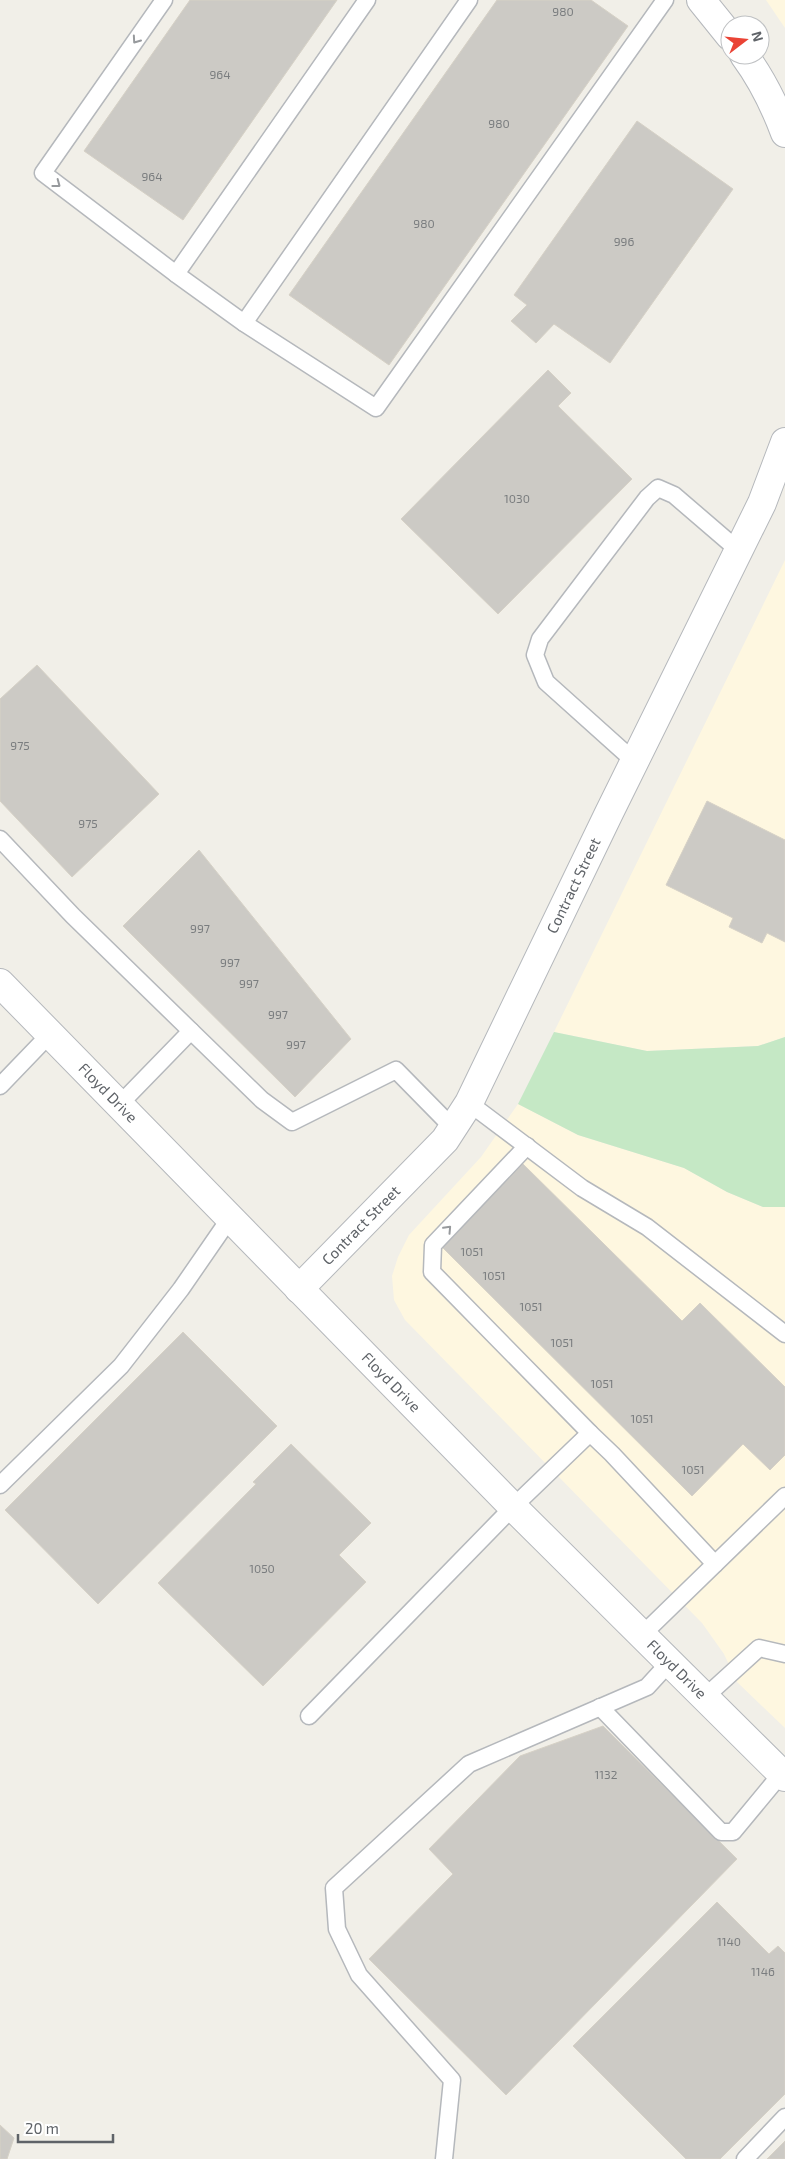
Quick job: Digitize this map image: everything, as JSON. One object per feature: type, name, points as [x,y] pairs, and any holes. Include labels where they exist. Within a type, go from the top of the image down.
[{"type":"street","points":[[701,0],[720,24]]},
{"type":"street","points":[[750,65],[775,109],[785,133]]},
{"type":"street","name":"Contract Street","points":[[299,1288],[445,1140],[469,1103],[634,761],[762,503],[785,442]]},
{"type":"street","name":"Floyd Drive","points":[[0,982],[513,1508],[783,1776]]},
{"type":"lane","points":[[164,0],[43,173],[244,323],[376,408],[665,0]]},
{"type":"lane","points":[[176,274],[367,0]]},
{"type":"lane","points":[[244,323],[469,0]]},
{"type":"lane","points":[[634,761],[546,682],[535,654],[540,639],[647,498],[658,488],[674,495],[738,550]]},
{"type":"lane","points":[[0,839],[73,916],[262,1100],[292,1122],[396,1070],[453,1128]]},
{"type":"lane","points":[[119,1104],[191,1031]]},
{"type":"lane","points":[[0,1086],[50,1034]]},
{"type":"lane","points":[[469,1103],[582,1188],[647,1227],[785,1334]]},
{"type":"lane","points":[[527,1146],[433,1245],[432,1272],[612,1454],[715,1564]]},
{"type":"lane","points":[[0,1485],[121,1366],[181,1289],[230,1218]]},
{"type":"lane","points":[[309,1716],[513,1508],[590,1433]]},
{"type":"lane","points":[[642,1635],[785,1496]]},
{"type":"lane","points":[[705,1697],[758,1648],[785,1654]]},
{"type":"lane","points":[[444,2159],[452,2080],[359,1975],[337,1929],[334,1888],[470,1764],[647,1687],[670,1663]]},
{"type":"lane","points":[[600,1707],[721,1832],[733,1832],[783,1776]]},
{"type":"lane","points":[[745,2159],[785,2117]]},
{"type":"shaded area","points":[[766,0],[785,0],[785,28]]},
{"type":"shaded area","points":[[785,560],[785,1037],[758,1046],[647,1051],[554,1032]]},
{"type":"shaded area","points":[[518,1104],[578,1135],[684,1168],[727,1192],[763,1207],[785,1207],[785,1728],[737,1682],[724,1654],[702,1623],[405,1320],[394,1300],[392,1276],[398,1257],[409,1235],[481,1157]]},
{"type":"green space","points":[[554,1032],[647,1051],[758,1046],[785,1037],[785,1207],[763,1207],[727,1192],[684,1168],[578,1135],[518,1104]]},
{"type":"building","points":[[190,0],[337,0],[183,220],[84,151]]},
{"type":"building","points":[[497,0],[591,0],[628,26],[389,365],[289,295]]},
{"type":"building","points":[[637,121],[733,189],[610,363],[554,324],[536,343],[511,321],[527,305],[514,295]]},
{"type":"building","points":[[548,370],[571,393],[558,406],[632,479],[498,614],[401,519]]},
{"type":"building","points":[[37,665],[159,794],[72,877],[0,801],[0,699]]},
{"type":"building","points":[[707,801],[785,840],[785,942],[767,933],[762,943],[729,927],[733,918],[666,885]]},
{"type":"building","points":[[199,850],[351,1039],[295,1097],[123,926]]},
{"type":"building","points":[[523,1164],[682,1321],[700,1303],[785,1387],[785,1455],[770,1470],[743,1444],[692,1496],[442,1247]]},
{"type":"building","points":[[183,1332],[277,1426],[98,1604],[5,1510]]},
{"type":"building","points":[[291,1444],[371,1523],[339,1555],[366,1582],[263,1686],[158,1583],[256,1484],[253,1482]]},
{"type":"building","points":[[603,1726],[737,1859],[506,2095],[369,1959],[453,1874],[429,1849],[520,1756]]},
{"type":"building","points":[[717,1902],[769,1954],[778,1946],[785,1953],[785,2094],[720,2159],[686,2159],[573,2046]]},
{"type":"building","points":[[0,2125],[14,2138],[7,2159],[0,2159]]},
{"type":"building","points":[[785,2141],[785,2159],[767,2159]]}]
